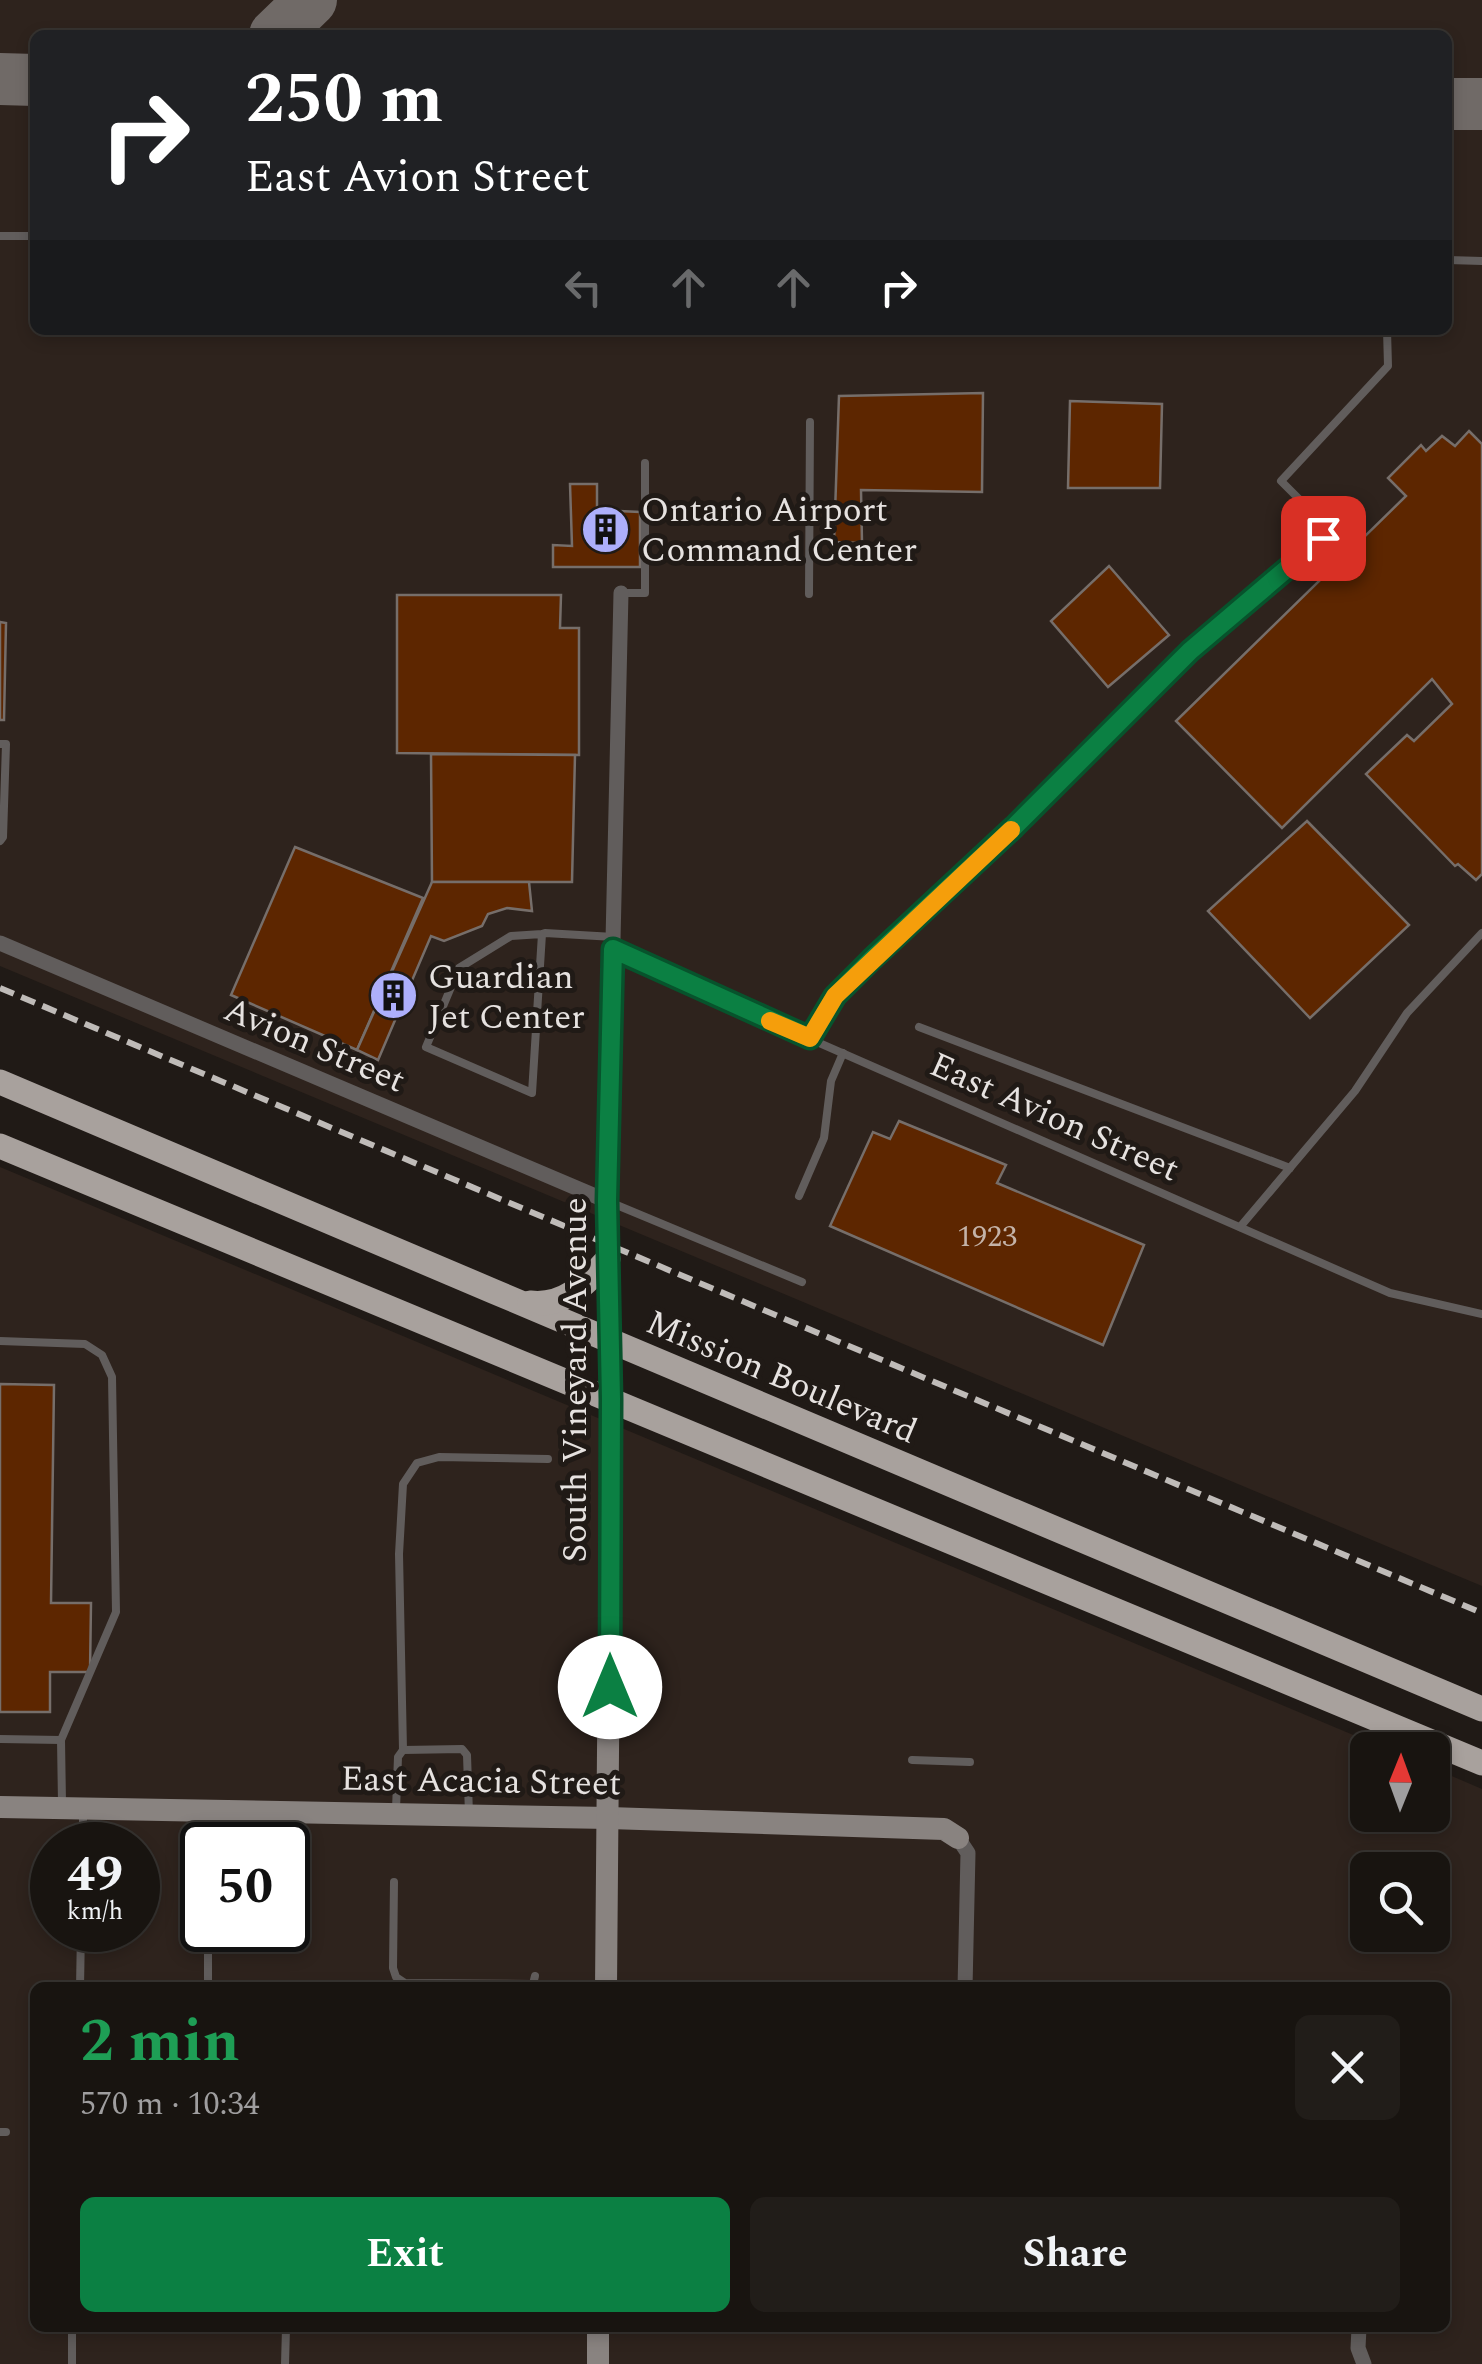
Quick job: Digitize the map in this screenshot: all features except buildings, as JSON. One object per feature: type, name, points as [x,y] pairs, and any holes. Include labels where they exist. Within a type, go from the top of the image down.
[{"type":"main road","name":"Mission Boulevard","points":[[0,1082],[793,1421],[1482,1709]]},
{"type":"main road","points":[[0,1146],[1482,1764]]},
{"type":"main road","points":[[521,1302],[557,1303],[586,1283],[608,1259]]},
{"type":"street","name":"South Vineyard Avenue","points":[[606,1982],[611,1399],[607,1201],[621,593]]},
{"type":"street","name":"Avion Street","points":[[0,943],[607,1201]]},
{"type":"street","name":"East Acacia Street","points":[[0,1807],[609,1818],[944,1829],[958,1838]]},
{"type":"street","points":[[958,1838],[968,1853],[965,1982]]},
{"type":"street","points":[[598,2332],[598,2364]]},
{"type":"street","points":[[1358,2332],[1364,2364]]},
{"type":"lane","points":[[0,236],[30,236]]},
{"type":"lane","points":[[1452,260],[1482,261]]},
{"type":"lane","points":[[810,1038],[835,996],[872,959],[1014,827],[1190,651],[1323,538],[1303,503],[1281,482],[1388,366],[1387,335]]},
{"type":"lane","points":[[809,594],[810,422]]},
{"type":"lane","points":[[621,593],[645,593],[645,462]]},
{"type":"lane","points":[[0,744],[6,744],[0,841]]},
{"type":"lane","points":[[1240,1227],[1355,1091],[1406,1013],[1482,933]]},
{"type":"lane","points":[[542,934],[532,1094],[426,1047],[459,968],[510,936],[542,934],[613,943]]},
{"type":"lane","name":"East Avion Street","points":[[613,943],[843,1053],[1390,1293],[1482,1314]]},
{"type":"lane","points":[[919,1027],[1290,1168]]},
{"type":"lane","points":[[799,1196],[824,1138],[831,1081],[843,1053]]},
{"type":"lane","points":[[607,1201],[802,1282]]},
{"type":"lane","points":[[0,1341],[85,1344],[102,1354],[112,1377],[116,1612],[61,1740],[77,1822]]},
{"type":"lane","points":[[396,1813],[398,1757],[403,1750],[399,1554],[403,1484],[416,1463],[439,1458],[548,1460]]},
{"type":"lane","points":[[0,1740],[61,1740]]},
{"type":"lane","points":[[403,1750],[462,1750],[467,1755],[469,1815]]},
{"type":"lane","points":[[912,1760],[970,1762]]},
{"type":"lane","points":[[202,1810],[202,1822]]},
{"type":"lane","points":[[394,1882],[392,1968],[404,1982],[536,1982]]},
{"type":"lane","points":[[80,1982],[81,1952]]},
{"type":"lane","points":[[208,1952],[208,1982]]},
{"type":"lane","points":[[72,2332],[72,2364]]},
{"type":"lane","points":[[285,2364],[286,2332]]},
{"type":"shaded area","points":[[0,0],[1482,0],[1482,1586],[0,966]]},
{"type":"shaded area","points":[[0,1167],[1350,1734],[1350,1832],[1450,1832],[1450,1775],[1482,1789],[1482,2364],[0,2364]]},
{"type":"taxiway","points":[[280,30],[311,0]]},
{"type":"taxiway","points":[[0,79],[30,80]]},
{"type":"taxiway","points":[[1452,104],[1482,104]]},
{"type":"railway","points":[[0,988],[1482,1613]]},
{"type":"slow traffic","points":[[770,1021],[810,1038],[835,996],[1011,830]]},
{"type":"place","name":"Ontario Airport Command Center","points":[[606,529]]},
{"type":"place","name":"Guardian Jet Center","points":[[393,996]]},
{"type":"route","points":[[610,1687],[607,1201],[613,949],[810,1038],[835,996],[872,959],[1119,726],[1190,651],[1323,538]]}]
